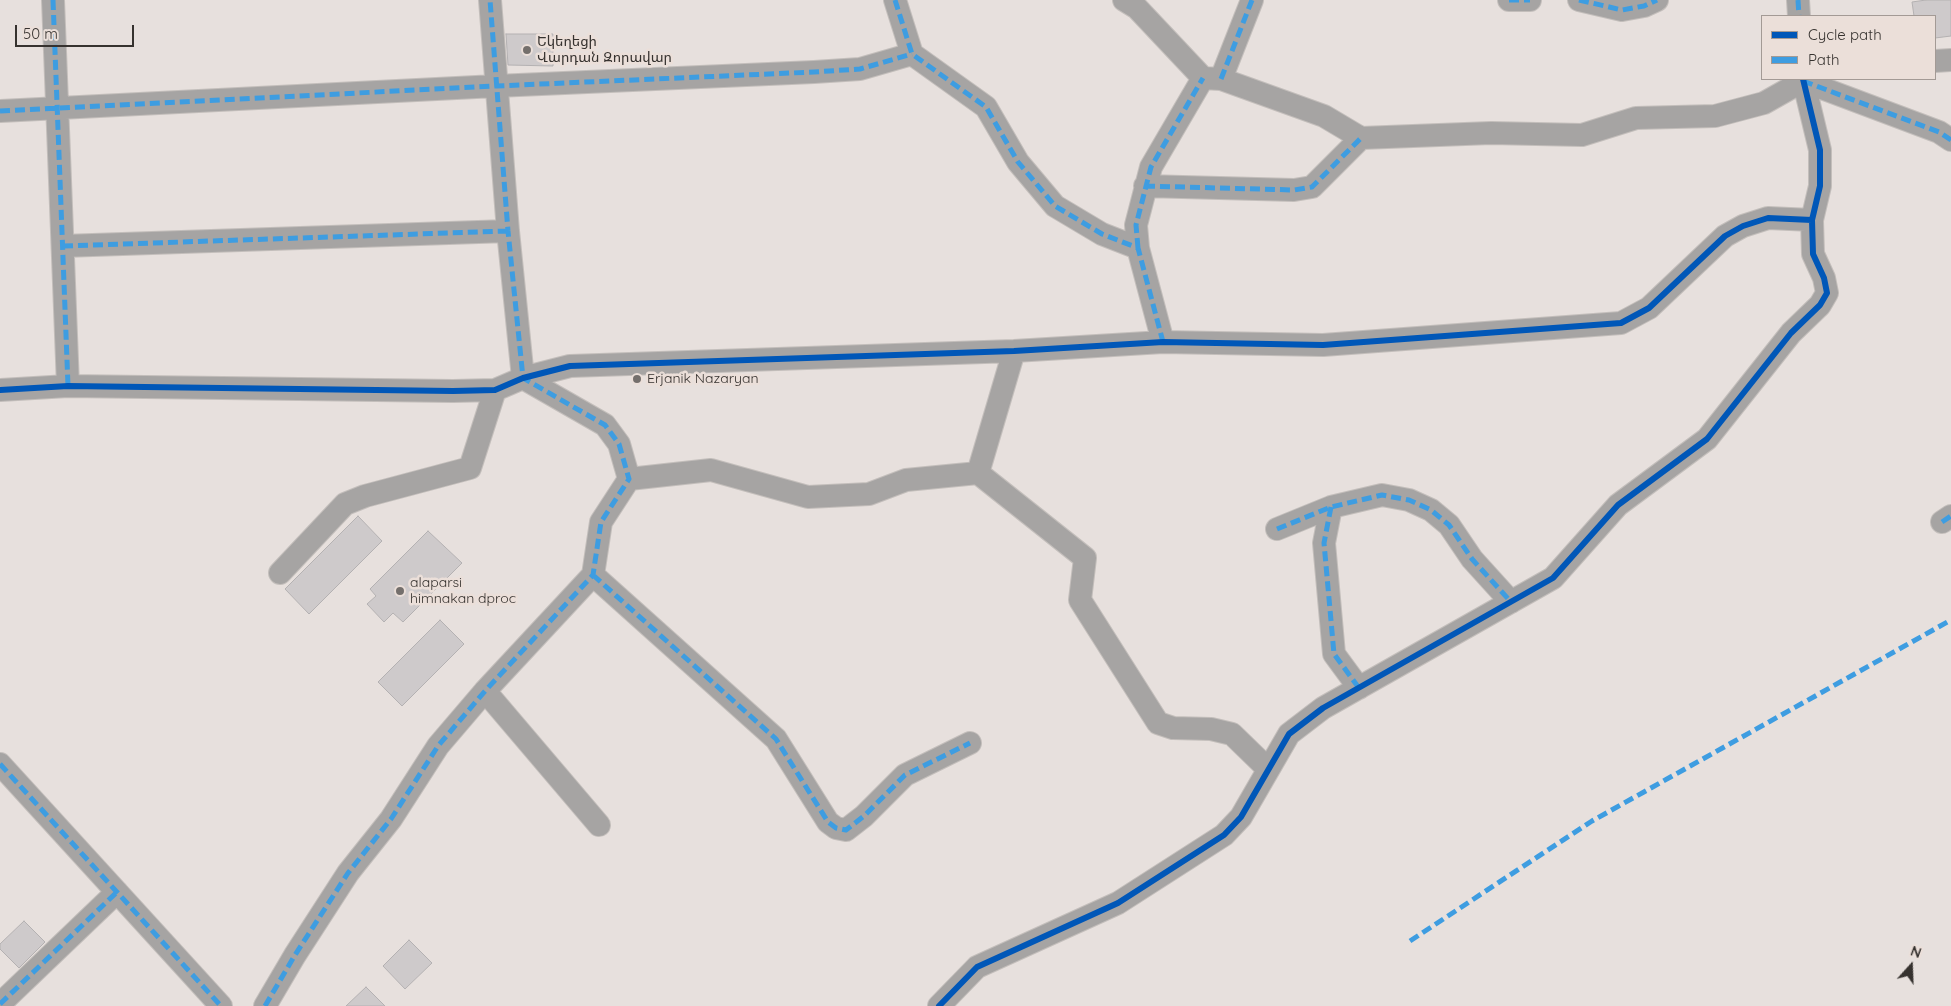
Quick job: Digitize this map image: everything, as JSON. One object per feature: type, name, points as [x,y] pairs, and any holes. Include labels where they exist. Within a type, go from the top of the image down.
[{"type":"street","points":[[53,0],[68,386]]},
{"type":"street","points":[[490,0],[508,231],[523,378]]},
{"type":"street","points":[[895,0],[912,54],[986,108],[1018,162],[1055,206],[1102,234],[1138,248]]},
{"type":"street","points":[[1124,0],[1137,8],[1212,78],[1324,116],[1361,138],[1491,133],[1582,135],[1636,118],[1715,116],[1764,103],[1806,80]]},
{"type":"street","points":[[1163,342],[1138,248],[1136,225],[1145,186],[1151,167],[1212,78],[1252,0]]},
{"type":"street","points":[[1509,0],[1530,0]]},
{"type":"street","points":[[1579,0],[1622,10],[1644,6],[1657,0]]},
{"type":"street","points":[[1798,0],[1799,15]]},
{"type":"street","points":[[0,111],[860,69],[912,54]]},
{"type":"street","points":[[1936,61],[1951,60]]},
{"type":"street","points":[[1806,80],[1939,132],[1951,140]]},
{"type":"street","points":[[939,1006],[977,967],[1118,903],[1224,835],[1241,817],[1289,734],[1323,708],[1553,578],[1618,505],[1707,438],[1791,333],[1820,305],[1827,293],[1824,278],[1813,254],[1812,220],[1820,186],[1820,150],[1806,80]]},
{"type":"street","points":[[1145,186],[1294,190],[1312,187],[1361,138]]},
{"type":"street","points":[[0,390],[68,386],[494,390],[523,378],[570,366],[1014,351],[1163,342],[1323,344],[1621,323],[1649,308],[1725,236],[1743,226],[1768,218],[1812,220]]},
{"type":"street","points":[[63,246],[508,231]]},
{"type":"street","points":[[978,473],[1014,351]]},
{"type":"street","points":[[265,1006],[294,955],[348,874],[392,819],[438,746],[485,691],[594,575],[601,522],[629,479],[619,444],[605,425],[523,378]]},
{"type":"street","points":[[280,573],[345,504],[365,496],[470,468],[494,390]]},
{"type":"street","points":[[629,479],[711,470],[808,497],[869,494],[906,480],[978,473],[1084,558],[1080,600],[1158,722],[1173,728],[1211,729],[1232,734],[1268,769]]},
{"type":"street","points":[[1277,529],[1331,507],[1382,495],[1409,500],[1431,510],[1449,526],[1472,560],[1511,602]]},
{"type":"street","points":[[1331,507],[1324,543],[1334,654],[1359,688]]},
{"type":"street","points":[[594,575],[776,739],[828,822],[836,828],[846,830],[864,816],[905,775],[970,743]]},
{"type":"street","points":[[485,691],[599,825]]},
{"type":"street","points":[[0,764],[221,1006]]},
{"type":"street","points":[[0,1004],[117,892]]},
{"type":"building","points":[[1951,0],[1951,36],[1936,38],[1936,15],[1914,15],[1912,2]]},
{"type":"building","name":"Եկեղեցի Վարդան Զորավար","points":[[506,34],[553,34],[553,66],[508,65]]},
{"type":"building","points":[[358,516],[382,541],[309,614],[285,589]]},
{"type":"building","points":[[428,531],[462,563],[403,622],[393,613],[384,622],[367,604],[376,596],[370,589]]},
{"type":"building","points":[[440,620],[464,644],[402,706],[378,682]]},
{"type":"building","points":[[24,921],[45,942],[19,968],[0,949],[0,944]]},
{"type":"building","points":[[409,940],[432,963],[405,989],[383,966]]},
{"type":"building","points":[[366,987],[385,1006],[346,1006]]},
{"type":"marked path","points":[[53,0],[68,386]]},
{"type":"marked path","points":[[265,1006],[295,955],[348,873],[391,819],[438,746],[485,691],[593,575],[601,522],[629,479],[619,444],[605,425],[523,378],[508,231],[490,0]]},
{"type":"marked path","points":[[895,0],[912,54],[986,107],[1018,162],[1055,206],[1102,234],[1138,248],[1163,342]]},
{"type":"marked path","points":[[1221,79],[1252,0]]},
{"type":"marked path","points":[[1509,0],[1530,0]]},
{"type":"marked path","points":[[1579,0],[1622,10],[1644,6],[1657,0]]},
{"type":"marked path","points":[[1798,0],[1799,15]]},
{"type":"marked path","points":[[0,111],[814,72],[860,69],[912,54]]},
{"type":"marked path","points":[[1138,248],[1136,225],[1151,167],[1203,78]]},
{"type":"marked path","points":[[1803,81],[1939,132],[1951,140]]},
{"type":"marked path","points":[[1145,186],[1294,190],[1312,187],[1361,138]]},
{"type":"marked path","points":[[63,246],[508,231]]},
{"type":"marked path","points":[[1277,529],[1331,507],[1382,495],[1409,500],[1431,510],[1449,525],[1472,559],[1511,602]]},
{"type":"marked path","points":[[1331,507],[1324,543],[1334,654],[1359,688]]},
{"type":"marked path","points":[[1942,522],[1951,516]]},
{"type":"marked path","points":[[593,575],[776,739],[828,822],[836,828],[846,830],[864,816],[905,775],[970,743]]},
{"type":"marked path","points":[[1410,941],[1592,821],[1951,620]]},
{"type":"marked path","points":[[0,764],[221,1006]]},
{"type":"marked path","points":[[0,1004],[117,892]]},
{"type":"cycle path","points":[[939,1006],[977,967],[1118,903],[1224,835],[1241,817],[1289,734],[1323,708],[1553,578],[1618,505],[1707,439],[1791,333],[1820,305],[1827,293],[1824,278],[1813,254],[1812,220],[1820,186],[1820,150],[1803,80]]},
{"type":"cycle path","points":[[0,390],[68,386],[495,390],[523,378],[570,366],[1014,351],[1163,342],[1323,345],[1621,323],[1649,308],[1725,236],[1743,226],[1768,218],[1812,220]]},
{"type":"place","name":"Եկեղեցի Վարդան Զորավար","points":[[527,50]]},
{"type":"place","name":"Erjanik Nazaryan","points":[[637,379]]},
{"type":"place","name":"alaparsi himnakan dproc","points":[[400,591]]}]
